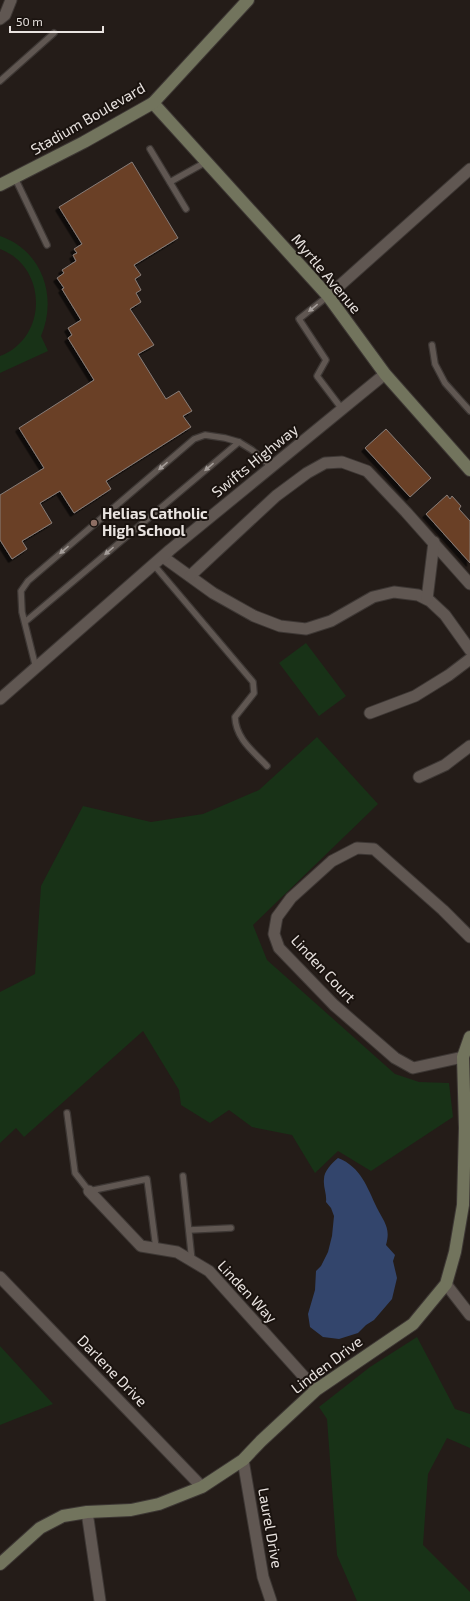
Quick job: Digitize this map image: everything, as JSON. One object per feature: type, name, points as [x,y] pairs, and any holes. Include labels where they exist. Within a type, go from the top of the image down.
[{"type":"street","points":[[0,19],[5,15],[10,0]]},
{"type":"street","name":"Stadium Boulevard","points":[[0,185],[84,142],[153,103],[248,0]]},
{"type":"street","name":"Myrtle Avenue","points":[[153,103],[328,296],[385,374],[470,470]]},
{"type":"street","points":[[328,296],[470,169]]},
{"type":"street","name":"Swifts Highway","points":[[0,699],[163,556],[385,374]]},
{"type":"street","points":[[190,576],[276,496],[307,473],[325,463],[342,462],[367,471],[434,542],[470,584]]},
{"type":"street","points":[[427,599],[434,542]]},
{"type":"street","points":[[163,556],[213,593],[254,616],[280,626],[306,629],[331,620],[373,597],[394,592],[418,594],[427,599],[445,615],[470,650]]},
{"type":"street","points":[[370,714],[415,696],[449,675],[470,659]]},
{"type":"street","points":[[419,777],[445,765],[470,746]]},
{"type":"street","name":"Linden Court","points":[[463,1057],[414,1068],[395,1058],[334,1005],[279,948],[274,934],[277,917],[291,898],[332,862],[357,848],[374,849],[443,910],[470,937]]},
{"type":"street","name":"Linden Drive","points":[[0,1564],[40,1528],[63,1516],[87,1512],[131,1510],[159,1504],[202,1487],[243,1460],[261,1441],[316,1390],[413,1324],[446,1284],[455,1252],[463,1205],[467,1086],[463,1057],[470,1040]]},
{"type":"street","name":"Linden Way","points":[[89,1191],[141,1246],[177,1252],[209,1271],[316,1390]]},
{"type":"street","name":"Darlene Drive","points":[[0,1277],[202,1487]]},
{"type":"street","points":[[446,1284],[470,1315]]},
{"type":"street","name":"Laurel Drive","points":[[243,1460],[263,1577],[271,1601]]},
{"type":"street","points":[[87,1512],[100,1601]]},
{"type":"lane","points":[[0,81],[54,33]]},
{"type":"lane","points":[[150,149],[186,209]]},
{"type":"lane","points":[[170,182],[206,162]]},
{"type":"lane","points":[[16,178],[47,245]]},
{"type":"lane","points":[[328,296],[299,319],[326,360],[317,376],[342,409]]},
{"type":"lane","points":[[432,345],[435,364],[445,383],[470,411]]},
{"type":"lane","points":[[36,668],[22,612],[21,591],[28,581],[134,490],[194,439],[205,435],[239,442],[272,466]]},
{"type":"lane","points":[[25,622],[239,442]]},
{"type":"lane","points":[[154,565],[254,682],[254,693],[235,717],[236,728],[242,739],[267,766]]},
{"type":"lane","points":[[67,1113],[75,1173],[89,1191],[148,1179],[156,1248]]},
{"type":"lane","points":[[183,1176],[192,1261]]},
{"type":"lane","points":[[189,1230],[231,1228]]},
{"type":"green space","points":[[0,236],[15,243],[27,252],[43,277],[47,291],[48,306],[46,321],[41,336],[48,351],[0,373],[0,356],[16,347],[27,334],[34,319],[36,302],[34,286],[27,271],[16,258],[0,249]]},
{"type":"green space","points":[[306,643],[346,696],[319,716],[279,663]]},
{"type":"green space","points":[[317,737],[378,804],[253,925],[267,960],[395,1074],[419,1082],[449,1083],[453,1117],[371,1171],[338,1151],[315,1173],[292,1135],[252,1127],[229,1110],[210,1123],[181,1105],[179,1090],[143,1031],[24,1137],[16,1128],[0,1143],[0,992],[35,974],[41,886],[83,806],[151,822],[203,814],[259,790]]},
{"type":"green space","points":[[417,1337],[455,1409],[470,1414],[470,1448],[447,1438],[428,1474],[423,1545],[470,1592],[470,1601],[357,1601],[337,1555],[327,1419],[319,1407],[370,1367]]},
{"type":"green space","points":[[0,1346],[53,1404],[0,1425]]},
{"type":"water","points":[[338,1158],[346,1162],[358,1172],[384,1221],[388,1234],[386,1245],[395,1255],[393,1261],[397,1278],[392,1299],[374,1320],[358,1333],[339,1339],[323,1337],[310,1327],[308,1314],[315,1290],[316,1271],[321,1266],[328,1252],[332,1236],[334,1216],[331,1208],[326,1202],[324,1176],[329,1167]]},
{"type":"building","name":"Helias Catholic High School","points":[[132,162],[178,238],[134,265],[141,275],[135,279],[141,290],[136,293],[141,302],[130,309],[154,345],[138,354],[166,399],[179,391],[192,411],[183,416],[191,427],[106,481],[111,489],[74,513],[60,491],[40,503],[52,523],[22,541],[27,549],[12,559],[0,540],[0,495],[44,468],[19,428],[94,380],[68,338],[72,335],[68,328],[81,320],[57,278],[64,273],[62,270],[76,261],[73,255],[77,253],[74,249],[82,244],[59,207]]},
{"type":"building","points":[[386,429],[431,478],[410,497],[365,448]]},
{"type":"building","points":[[447,495],[450,499],[452,496],[461,506],[459,509],[470,521],[470,563],[426,514]]},
{"type":"place","name":"Helias Catholic High School","points":[[94,523]]}]
